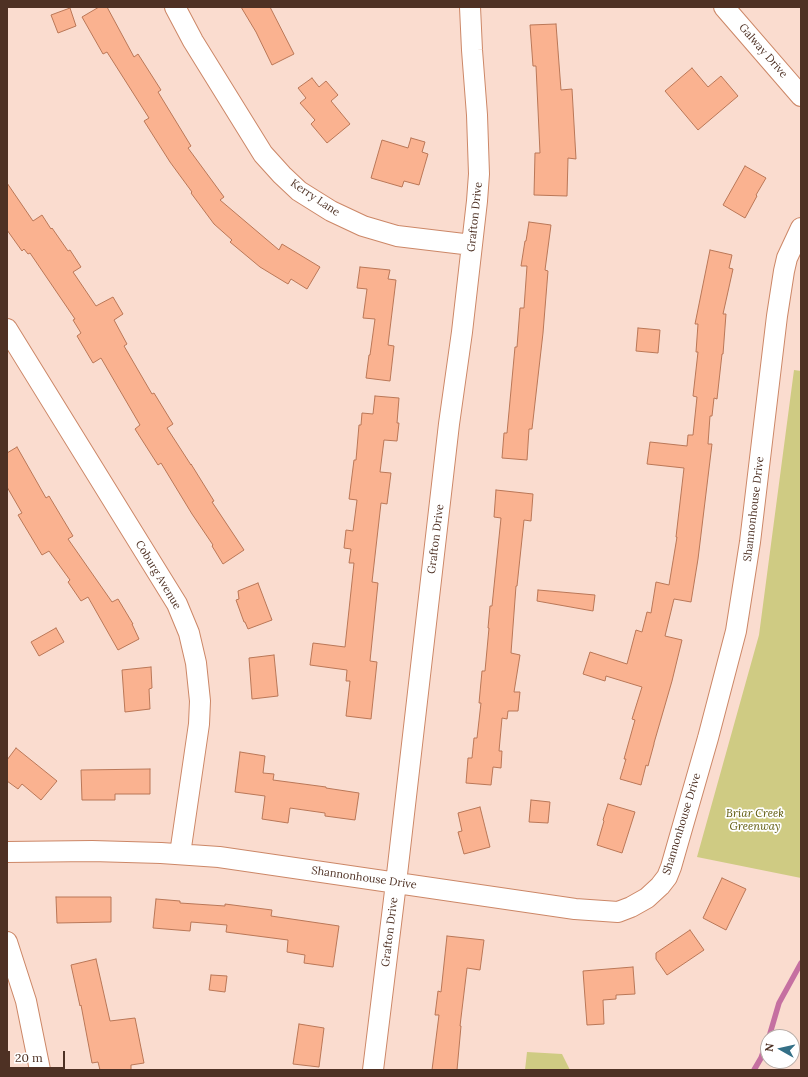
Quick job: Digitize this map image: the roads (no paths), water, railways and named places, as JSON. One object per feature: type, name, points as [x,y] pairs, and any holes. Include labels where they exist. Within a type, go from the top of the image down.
[{"type":"street","name":"Kerry Lane","points":[[175,7],[193,41],[264,154],[282,175],[299,190],[331,212],[363,226],[397,236],[472,245]]},
{"type":"street","name":"Grafton Drive","points":[[373,1070],[449,424],[462,332],[477,201],[479,174],[477,115],[470,7]]},
{"type":"street","name":"Galway Drive","points":[[724,7],[801,96]]},
{"type":"street","name":"Shannonhouse Drive","points":[[7,852],[92,851],[161,853],[219,857],[575,909],[618,912],[646,898],[667,878],[671,867],[708,738],[736,631],[750,542],[778,309],[787,258],[801,228]]},
{"type":"street","name":"Coburg Avenue","points":[[7,329],[177,604],[189,633],[196,662],[200,701],[199,724],[180,854]]},
{"type":"street","points":[[7,942],[26,1001],[40,1070]]},
{"type":"waterway","points":[[771,1029],[779,1003],[801,963]]},
{"type":"waterway","points":[[754,1070],[760,1060]]},
{"type":"park label","name":"Briar Creek Greenway","points":[[755,820]]}]
